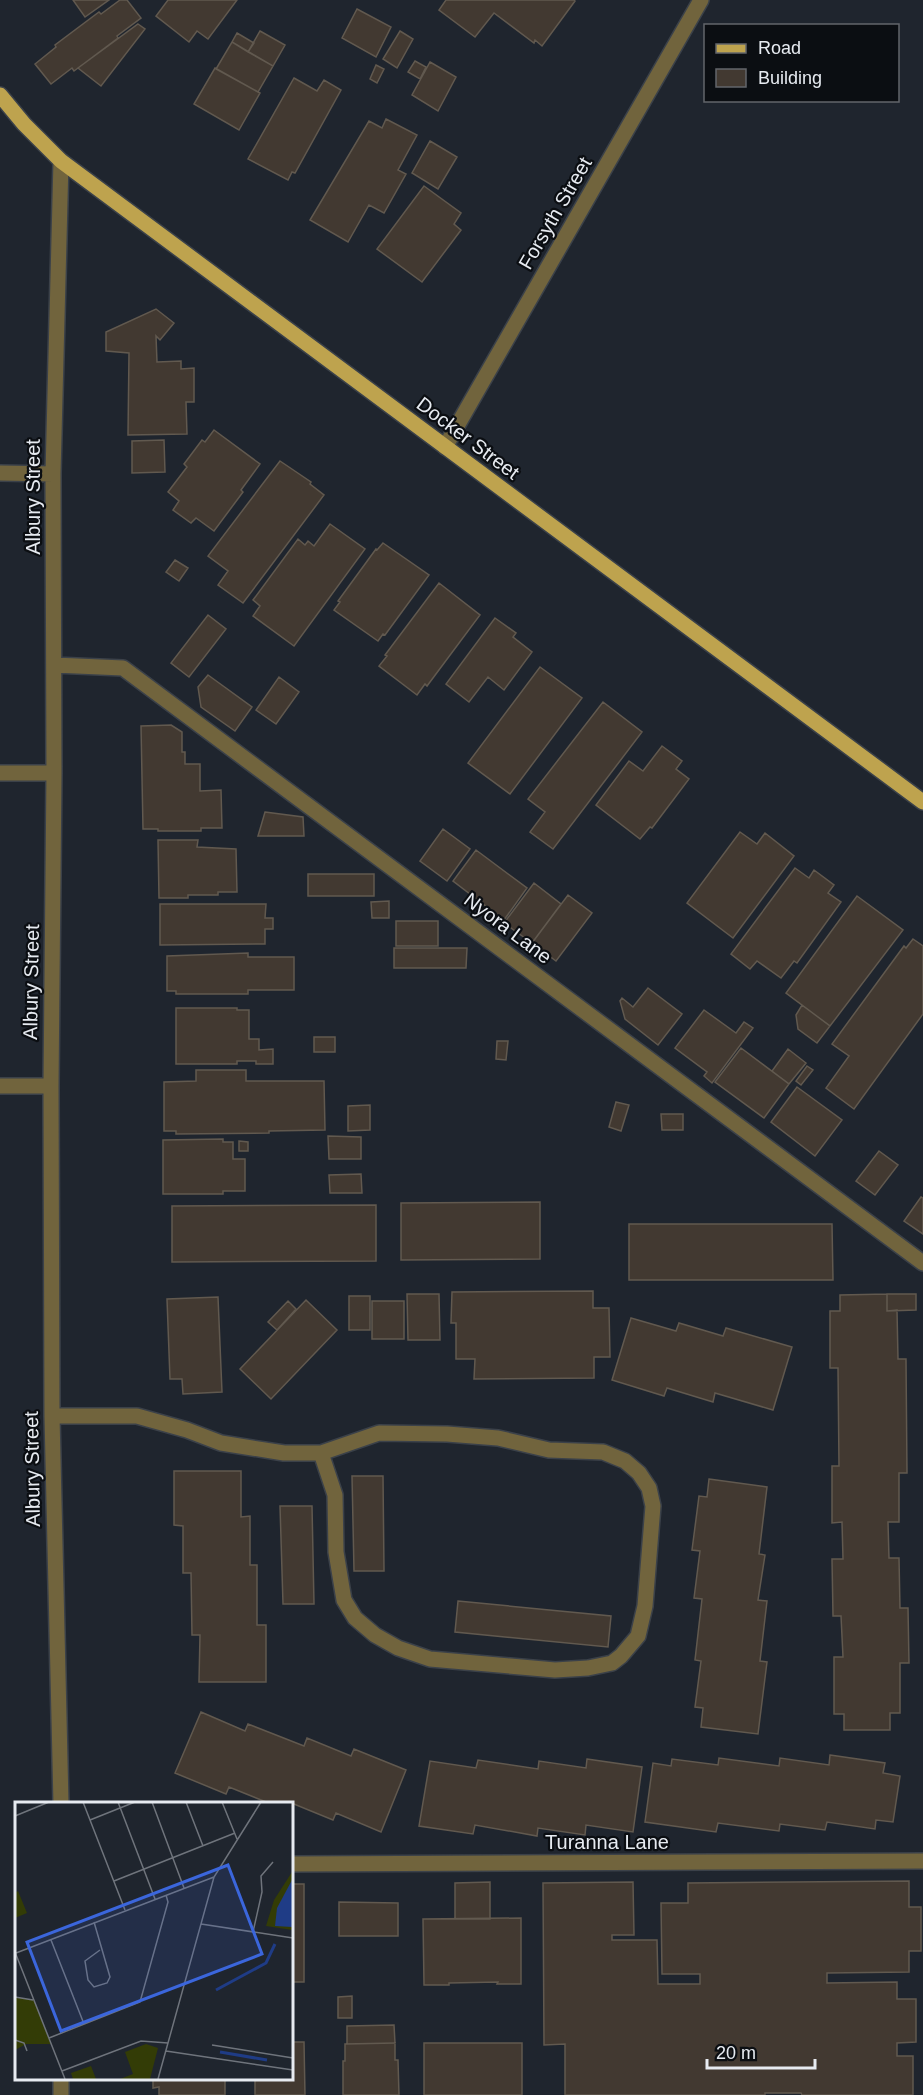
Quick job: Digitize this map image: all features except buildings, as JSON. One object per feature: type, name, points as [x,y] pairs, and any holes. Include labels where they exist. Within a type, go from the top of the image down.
[{"type":"main road","name":"Docker Street","points":[[0,95],[24,124],[61,161],[923,802]]},
{"type":"street","name":"Forsyth Street","points":[[445,447],[695,2]]},
{"type":"street","name":"Albury Street","points":[[60,1802],[52,1416],[51,1086],[54,773],[53,474],[61,161]]},
{"type":"street","points":[[0,473],[53,474]]},
{"type":"street","name":"Nyora Lane","points":[[54,665],[123,668],[923,1263]]},
{"type":"street","points":[[0,773],[54,773]]},
{"type":"street","points":[[0,1086],[51,1086]]},
{"type":"street","points":[[52,1416],[137,1416],[187,1430],[221,1443],[284,1453],[321,1453],[379,1433],[447,1434],[498,1438],[549,1450],[603,1452],[626,1461],[639,1473],[649,1488],[653,1506],[645,1606],[638,1636],[612,1663],[588,1668],[555,1670],[430,1659],[398,1648],[375,1635],[355,1618],[344,1600],[336,1552],[335,1495],[321,1453]]},
{"type":"street","name":"Turanna Lane","points":[[292,1864],[923,1861]]}]
